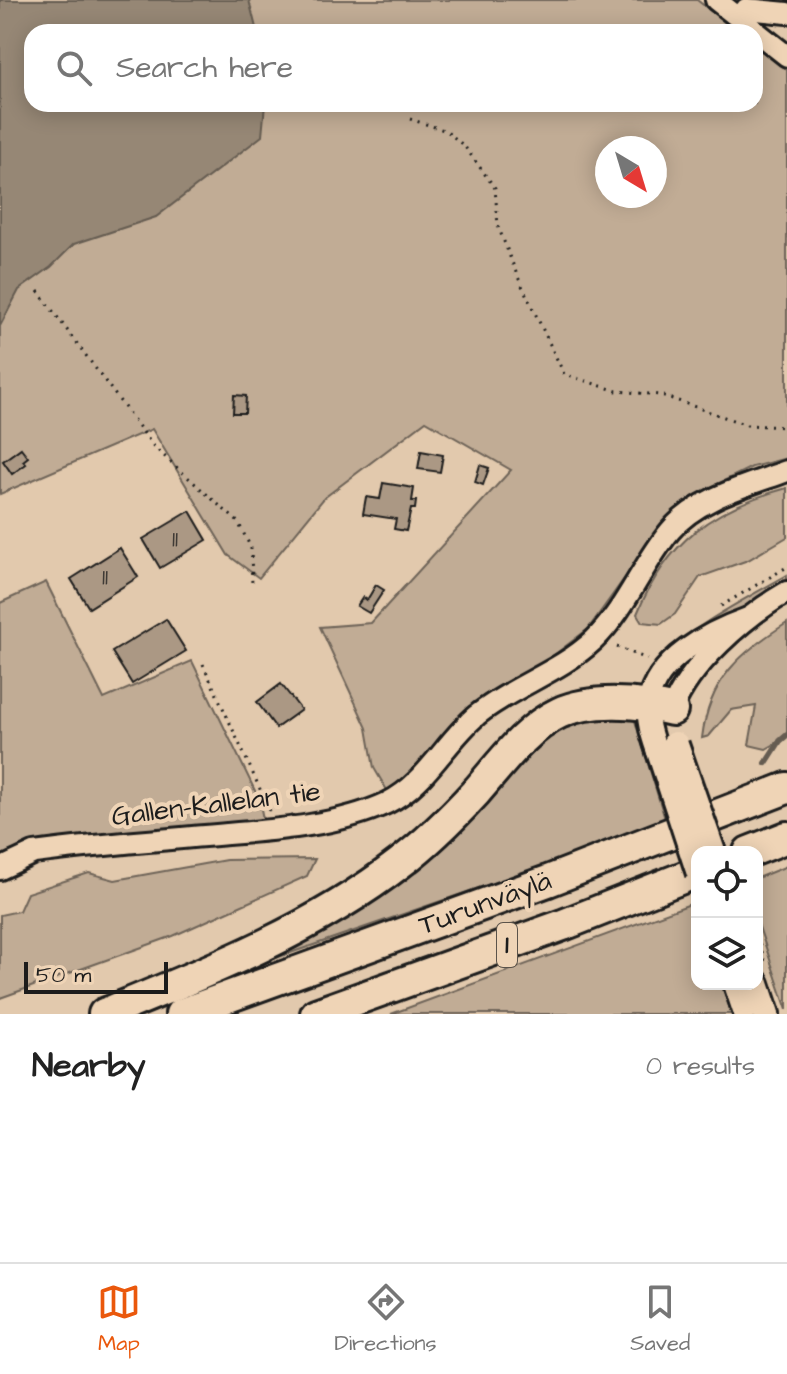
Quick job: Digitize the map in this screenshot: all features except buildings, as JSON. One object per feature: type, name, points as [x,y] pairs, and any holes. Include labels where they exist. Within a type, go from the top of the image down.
[{"type":"highway","points":[[104,1014],[310,922],[352,897],[401,862],[452,818],[520,743],[557,714],[581,705],[660,708]]},
{"type":"highway","name":"Turunväylä","points":[[181,1014],[548,881],[787,788]]},
{"type":"highway","points":[[763,846],[787,837]]},
{"type":"highway","name":"Turunväylä","points":[[316,1014],[691,875]]},
{"type":"main road","points":[[660,708],[670,728],[666,749],[709,846]]},
{"type":"main road","points":[[758,990],[766,1014]]},
{"type":"street","points":[[716,0],[746,24]]},
{"type":"street","points":[[746,9],[787,13]]},
{"type":"street","points":[[763,37],[787,56]]},
{"type":"street","name":"Gallen-Kallelan tie","points":[[0,869],[34,853],[278,829],[351,815],[387,803],[422,777],[475,717],[594,640],[613,617],[671,529],[710,499],[787,471]]},
{"type":"street","points":[[660,708],[748,618],[787,592]]},
{"type":"street","points":[[666,749],[691,849]]},
{"type":"street","points":[[736,990],[744,1014]]},
{"type":"path","points":[[410,119],[447,131],[465,147],[495,188],[498,226],[522,288],[564,374],[617,391],[661,395],[747,425],[787,427]]},
{"type":"path","points":[[38,291],[154,447],[238,522],[251,548],[252,586]]},
{"type":"path","points":[[611,644],[646,659]]},
{"type":"path","points":[[203,664],[278,829]]},
{"type":"shaded area","points":[[0,0],[249,0],[255,24],[24,24],[24,112],[264,112],[262,136],[156,217],[74,244],[51,267],[19,290],[0,326]]},
{"type":"shaded area","points":[[139,0],[697,0],[727,24],[140,24]]},
{"type":"shaded area","points":[[763,51],[787,69],[787,458],[752,467],[715,485],[689,503],[657,533],[588,629],[550,658],[475,703],[408,775],[388,792],[374,768],[367,728],[320,627],[371,623],[511,470],[426,421],[324,498],[259,578],[228,555],[152,429],[0,494],[0,176],[116,112],[763,112]]},
{"type":"shaded area","points":[[787,488],[787,537],[748,560],[700,577],[675,614],[661,624],[642,622],[637,614],[649,588],[678,547],[715,517]]},
{"type":"shaded area","points":[[787,575],[787,584],[661,663],[660,656],[690,633]]},
{"type":"shaded area","points":[[46,582],[104,699],[192,661],[259,799],[264,824],[10,851],[0,859],[0,603]]},
{"type":"shaded area","points":[[787,623],[787,737],[766,749],[749,745],[756,706],[731,710],[709,736],[702,738],[711,700],[729,670],[754,645]]},
{"type":"shaded area","points":[[599,716],[635,721],[665,819],[554,862],[244,969],[539,741],[565,725]]},
{"type":"shaded area","points":[[315,859],[307,876],[173,936],[0,998],[0,915],[19,911],[27,893],[89,873],[115,880],[226,860]]},
{"type":"shaded area","points":[[787,866],[787,1010],[763,939],[763,876]]},
{"type":"shaded area","points":[[691,904],[691,990],[723,990],[733,1014],[391,1014]]},
{"type":"waterway","points":[[766,763],[787,735]]}]
